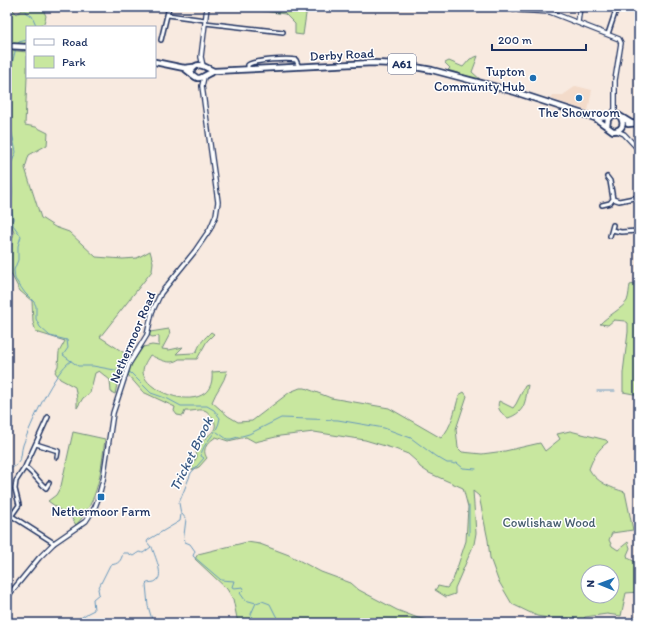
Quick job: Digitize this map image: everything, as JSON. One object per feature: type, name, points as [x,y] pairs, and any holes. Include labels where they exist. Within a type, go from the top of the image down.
[{"type":"highway","points":[[7,46],[24,47]]},
{"type":"highway","points":[[156,62],[184,68],[195,66],[204,67],[205,76],[198,79],[184,68]]},
{"type":"highway","name":"Derby Road","points":[[214,71],[386,63],[410,65],[515,92],[595,118],[607,126]]},
{"type":"highway","points":[[192,74],[195,66]]},
{"type":"highway","name":"A61","points":[[204,67],[214,71]]},
{"type":"highway","name":"A61","points":[[205,76],[214,71]]},
{"type":"highway","points":[[631,123],[619,117],[610,117],[607,121],[607,126],[610,130],[620,128],[631,123],[639,123]]},
{"type":"highway","name":"Derby Road","points":[[595,118],[610,117]]},
{"type":"highway","points":[[619,117],[623,121],[620,128]]},
{"type":"street","points":[[161,40],[169,7]]},
{"type":"street","points":[[204,67],[201,57],[207,7]]},
{"type":"street","points":[[507,7],[516,10],[541,10],[550,12],[619,38],[621,43],[615,80],[614,109],[610,117]]},
{"type":"street","points":[[578,22],[580,7]]},
{"type":"street","points":[[608,34],[617,7]]},
{"type":"street","points":[[168,15],[283,32]]},
{"type":"street","points":[[195,66],[201,57]]},
{"type":"street","name":"Derby Road","points":[[248,70],[248,64],[254,62],[287,60],[296,60],[299,67]]},
{"type":"street","name":"Nethermoor Road","points":[[202,86],[205,76]]},
{"type":"street","name":"Nethermoor Road","points":[[7,597],[39,558],[54,543],[86,521],[98,499],[104,472],[113,413],[129,364],[147,335],[152,312],[161,293],[200,244],[210,229],[216,215],[218,202],[216,181],[202,86],[198,79]]},
{"type":"street","points":[[614,109],[619,117]]},
{"type":"street","points":[[620,128],[639,150]]},
{"type":"street","points":[[613,199],[609,179],[614,178]]},
{"type":"street","points":[[613,199],[619,201],[639,196]]},
{"type":"street","points":[[602,205],[610,203],[613,199]]},
{"type":"street","points":[[610,236],[613,225]]},
{"type":"street","points":[[612,230],[621,232],[639,231]]},
{"type":"street","points":[[12,515],[19,505],[15,489],[16,481],[25,467],[48,418]]},
{"type":"street","points":[[36,444],[58,451],[57,457]]},
{"type":"street","points":[[25,467],[32,472],[40,483],[46,488],[49,483]]},
{"type":"street","points":[[7,512],[54,543]]},
{"type":"shaded area","points":[[576,86],[592,90],[588,111],[551,99],[552,95],[563,95]]},
{"type":"green space","points":[[7,7],[10,7],[17,14],[22,10],[29,9],[30,7],[42,7],[46,16],[44,23],[38,26],[26,26],[26,42],[24,44],[7,44]]},
{"type":"green space","points":[[236,7],[307,7],[303,35],[295,34],[295,24],[285,14]]},
{"type":"green space","points":[[7,50],[26,52],[27,78],[25,125],[36,127],[48,133],[47,145],[29,155],[25,168],[41,218],[55,227],[69,232],[96,257],[123,259],[137,258],[150,251],[153,262],[152,271],[100,337],[129,356],[119,375],[115,394],[111,392],[110,380],[99,371],[95,373],[90,393],[83,398],[77,408],[75,387],[60,379],[55,372],[58,366],[59,352],[65,341],[36,332],[33,322],[32,301],[20,291],[10,272],[10,248],[14,233],[9,216],[7,184]]},
{"type":"green space","points":[[478,56],[472,72],[482,81],[448,70],[450,68],[445,63],[449,61],[463,67],[470,59]]},
{"type":"green space","points":[[639,283],[639,395],[623,392],[623,373],[628,323],[625,321],[614,320],[608,325],[600,324],[625,304],[628,299],[630,285]]},
{"type":"green space","name":"Cowlishaw Wood","points":[[169,329],[170,334],[162,349],[169,350],[183,347],[176,354],[193,353],[197,351],[201,343],[211,332],[214,334],[207,341],[197,359],[179,359],[168,362],[150,355],[144,365],[143,372],[147,380],[155,388],[180,398],[192,398],[203,394],[210,386],[212,372],[227,371],[212,402],[228,416],[238,422],[252,421],[290,392],[300,388],[305,388],[331,398],[389,408],[441,438],[448,429],[459,395],[464,392],[467,396],[456,429],[458,448],[462,452],[482,454],[505,451],[540,443],[545,451],[560,439],[557,434],[570,431],[606,440],[608,442],[596,454],[589,469],[596,478],[604,484],[625,492],[633,530],[612,533],[609,540],[612,546],[618,550],[628,542],[630,548],[627,555],[628,558],[639,564],[639,592],[626,593],[621,616],[607,614],[585,617],[581,623],[574,618],[548,618],[537,616],[512,604],[498,580],[490,558],[479,496],[473,491],[476,533],[474,544],[455,588],[455,594],[446,597],[435,590],[438,586],[447,588],[453,580],[466,541],[468,507],[463,488],[429,473],[420,467],[408,454],[365,440],[314,432],[280,436],[255,442],[246,437],[228,441],[216,437],[206,446],[205,455],[207,458],[199,467],[192,470],[190,468],[197,457],[196,451],[214,430],[214,420],[204,410],[185,411],[183,416],[177,415],[174,411],[175,407],[143,392],[128,375],[130,366],[143,347],[152,345],[159,346],[159,336],[152,337],[149,335],[150,332]]},
{"type":"green space","points":[[528,385],[524,405],[518,413],[508,418],[499,409],[499,401],[513,408],[525,386]]},
{"type":"green space","points":[[73,432],[105,439],[98,485],[90,506],[76,525],[67,511],[63,512],[48,501],[56,495],[61,486]]},
{"type":"green space","points":[[247,542],[260,544],[289,555],[321,572],[351,583],[359,590],[397,610],[427,620],[430,623],[238,623],[233,599],[227,589],[195,559],[198,554]]},
{"type":"waterway","points":[[23,7],[26,13],[32,16],[36,26]]},
{"type":"waterway","points":[[17,45],[19,42],[26,40]]},
{"type":"waterway","points":[[7,109],[10,71],[16,48]]},
{"type":"waterway","name":"Tricket Brook","points":[[7,118],[9,120],[16,152],[11,164],[11,209],[13,225],[21,236],[18,246],[18,260],[14,270],[15,279],[25,293],[34,302],[36,306],[36,319],[40,327],[50,336],[67,340],[68,348],[63,355],[78,366],[93,366],[131,373],[151,393],[168,399],[181,406],[207,406],[214,410],[220,418],[219,424],[202,451],[201,456],[204,458],[191,473],[179,503],[181,514],[180,521],[148,540],[147,542],[151,547],[143,553],[139,552],[133,556],[128,553],[123,553],[119,562],[110,565],[98,589],[99,594],[93,599],[94,610],[79,619],[79,623]]},
{"type":"waterway","points":[[7,134],[13,139]]},
{"type":"waterway","points":[[7,480],[9,477],[9,470],[19,463],[23,445],[43,400],[57,376],[71,361]]},
{"type":"waterway","points":[[597,391],[615,391]]},
{"type":"waterway","points":[[217,432],[227,439],[231,439],[249,434],[281,418],[338,420],[384,428],[411,438],[447,463],[457,463],[463,468],[476,469]]},
{"type":"waterway","points":[[469,506],[469,535]]},
{"type":"waterway","points":[[182,514],[186,519],[184,535],[185,542],[190,544],[195,551],[193,556],[221,580],[234,581],[232,587],[243,587],[244,589],[240,593],[245,600],[256,603],[262,601],[270,604],[276,616],[283,623]]},
{"type":"waterway","points":[[152,547],[159,570],[159,575],[155,582],[146,584],[148,606],[153,623]]},
{"type":"waterway","points":[[253,623],[251,614],[256,603]]},
{"type":"place","name":"Tupton Community Hub","points":[[533,78]]},
{"type":"place","name":"The Showroom","points":[[579,98]]},
{"type":"place","name":"Nethermoor Farm","points":[[101,497]]}]
